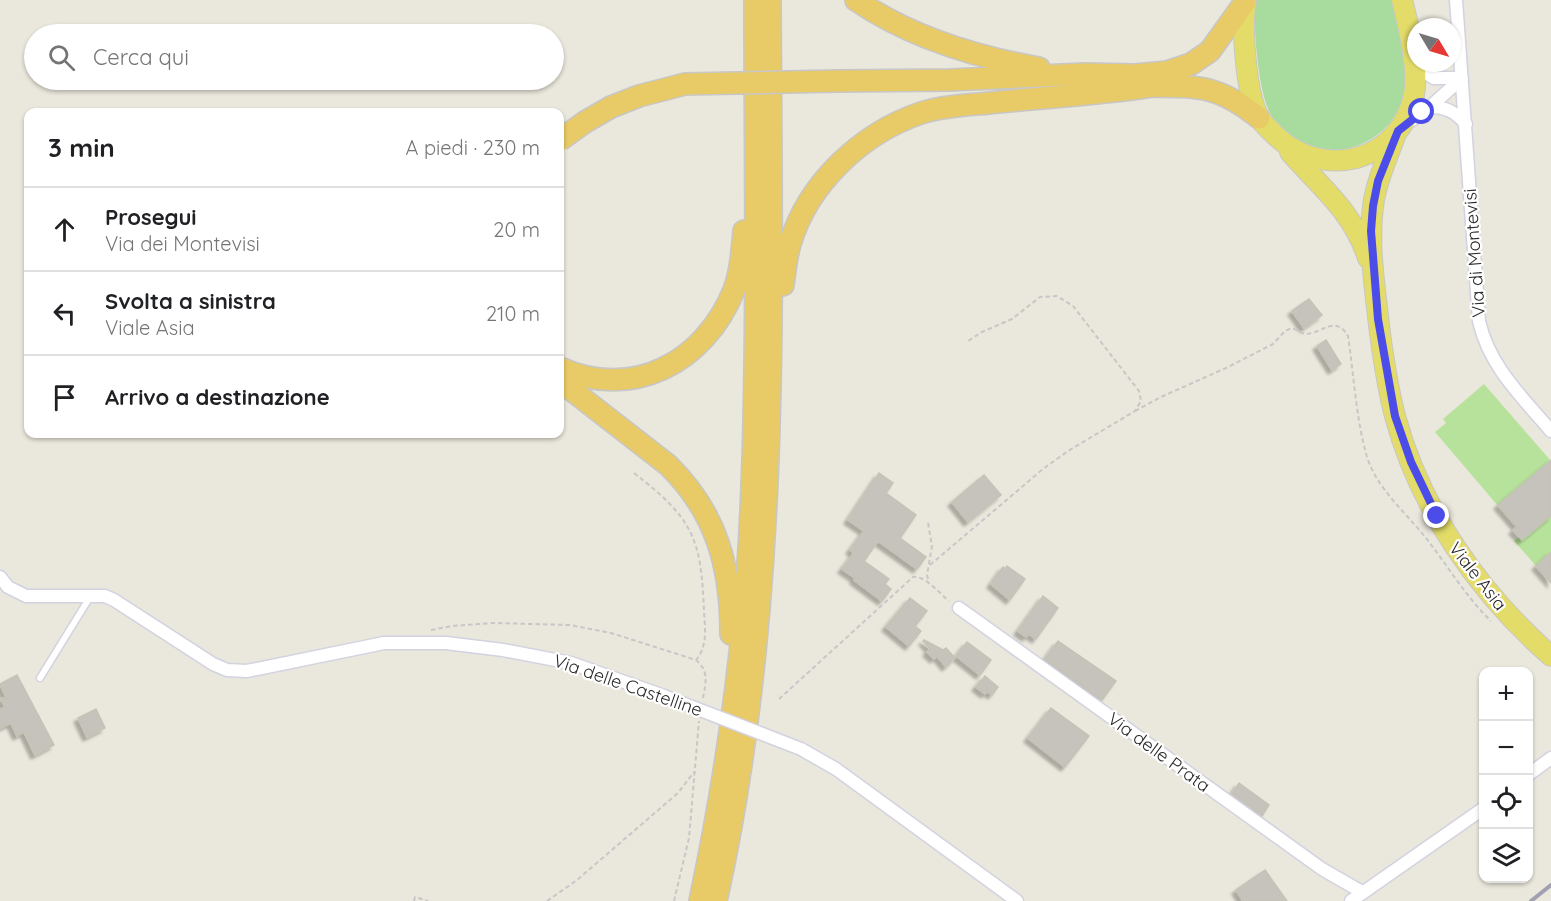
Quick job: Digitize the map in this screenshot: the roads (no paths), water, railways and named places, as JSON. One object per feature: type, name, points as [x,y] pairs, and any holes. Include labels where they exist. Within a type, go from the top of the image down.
[{"type":"highway","points":[[700,901],[722,788],[736,693],[749,558],[754,451],[755,0]]},
{"type":"highway","points":[[716,901],[744,757],[764,560],[772,279],[770,0]]},
{"type":"highway","points":[[856,0],[908,28],[970,52],[1037,68],[1085,74]]},
{"type":"highway","points":[[564,137],[611,107],[685,84],[1150,74],[1179,69],[1210,51],[1246,1]]},
{"type":"highway","points":[[950,80],[997,84],[1199,87],[1221,92],[1237,100],[1259,118]]},
{"type":"highway","points":[[770,402],[786,258],[790,242],[815,193],[851,152],[901,122],[922,113],[944,108],[1019,99],[1120,92],[1153,86]]},
{"type":"highway","points":[[564,370],[596,379],[620,380],[642,376],[668,367],[682,358],[709,333],[728,302],[738,276],[755,114]]},
{"type":"highway","points":[[564,384],[668,465],[703,507],[718,541],[726,575],[736,693]]},
{"type":"main road","points":[[1402,0],[1407,20]]},
{"type":"main road","points":[[1407,0],[1407,18]]},
{"type":"main road","points":[[1246,1],[1244,35],[1248,78],[1259,118]]},
{"type":"main road","name":"Viale Asia","points":[[1414,72],[1414,93],[1406,118],[1398,131],[1378,181],[1371,231],[1373,275],[1389,388],[1398,426],[1411,462],[1442,525],[1462,558],[1501,608],[1551,656]]},
{"type":"main road","name":"Viale Asia","points":[[1259,118],[1350,219],[1362,243],[1373,275]]},
{"type":"main road","points":[[1283,143],[1308,157],[1326,161],[1345,160],[1372,152],[1398,131]]},
{"type":"street","name":"Via di Montevisi","points":[[1456,0],[1466,124],[1476,306],[1482,336],[1498,368],[1551,431]]},
{"type":"street","points":[[1424,72],[1434,78],[1462,78]]},
{"type":"street","points":[[1398,131],[1462,78]]},
{"type":"street","points":[[1430,106],[1452,111],[1466,124]]},
{"type":"street","name":"Via delle Castelline","points":[[0,577],[8,587],[26,596],[105,596],[213,664],[227,670],[247,671],[343,650],[384,643],[407,642],[458,644],[571,663],[801,749],[836,769],[1017,901]]},
{"type":"street","name":"Via delle Prata","points":[[959,608],[1313,863],[1362,892]]},
{"type":"street","points":[[1533,771],[1551,758]]},
{"type":"street","points":[[1351,901],[1479,811]]},
{"type":"lane","points":[[40,678],[91,595]]},
{"type":"railway","points":[[1531,901],[1551,885]]}]
